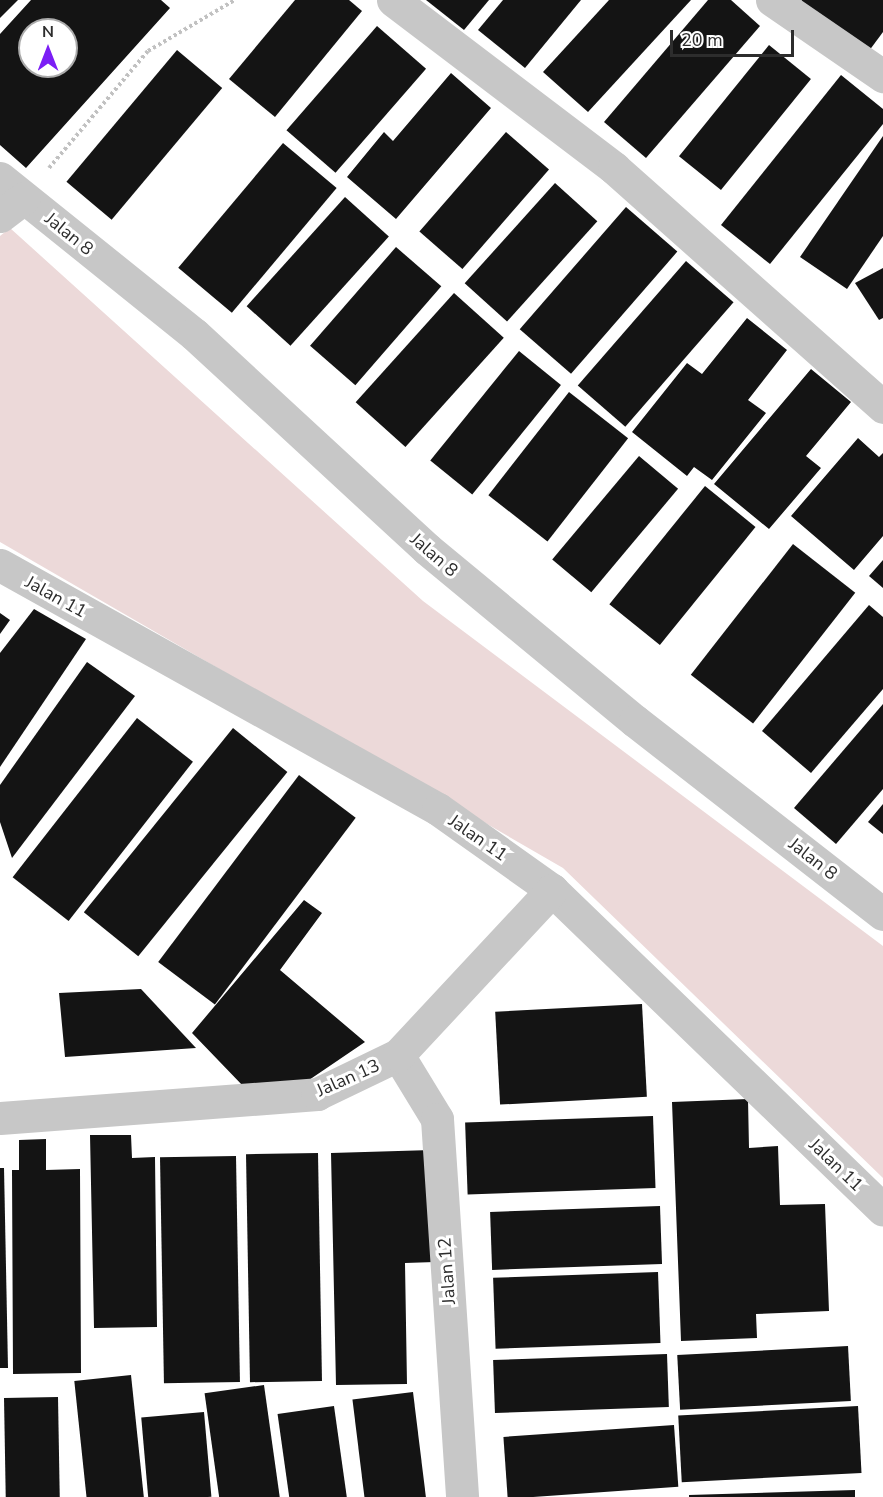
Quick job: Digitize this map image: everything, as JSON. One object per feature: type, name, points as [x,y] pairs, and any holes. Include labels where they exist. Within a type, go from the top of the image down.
[{"type":"street","points":[[393,0],[614,168],[883,407]]},
{"type":"street","points":[[772,0],[883,76]]},
{"type":"street","name":"Jalan 8","points":[[8,197],[194,334],[427,549],[635,721],[883,914]]},
{"type":"street","name":"Jalan 11","points":[[0,565],[438,809],[552,890],[883,1209]]},
{"type":"street","name":"Jalan 13","points":[[0,1118],[317,1094],[399,1055],[552,890]]},
{"type":"street","name":"Jalan 12","points":[[399,1055],[437,1119],[462,1497]]},
{"type":"path","points":[[8,197],[148,51],[235,0]]},
{"type":"shaded area","points":[[10,228],[423,601],[883,946],[883,1178],[563,868],[0,542],[0,236]]},
{"type":"building","points":[[0,0],[18,0],[0,18]]},
{"type":"building","points":[[31,0],[161,0],[170,8],[26,168],[0,145],[0,34]]},
{"type":"building","points":[[295,0],[349,0],[362,11],[275,117],[229,79]]},
{"type":"building","points":[[426,0],[489,0],[464,30]]},
{"type":"building","points":[[503,0],[581,0],[525,68],[478,30]]},
{"type":"building","points":[[609,0],[691,0],[588,112],[543,72]]},
{"type":"building","points":[[708,0],[731,0],[760,26],[646,158],[604,122]]},
{"type":"building","points":[[802,0],[883,0],[883,32],[863,59],[795,8]]},
{"type":"building","points":[[377,26],[426,69],[336,173],[286,130]]},
{"type":"building","points":[[769,45],[811,79],[721,190],[679,156]]},
{"type":"building","points":[[177,50],[222,88],[112,220],[66,182]]},
{"type":"building","points":[[451,73],[491,108],[396,219],[347,177],[384,132],[393,141]]},
{"type":"building","points":[[841,75],[883,109],[883,124],[770,264],[721,225]]},
{"type":"building","points":[[506,132],[549,169],[462,269],[419,232]]},
{"type":"building","points":[[883,136],[883,236],[847,289],[800,257]]},
{"type":"building","points":[[283,143],[337,188],[232,313],[178,268]]},
{"type":"building","points":[[555,183],[597,221],[507,321],[465,283]]},
{"type":"building","points":[[345,197],[389,236],[290,346],[247,306]]},
{"type":"building","points":[[626,207],[677,252],[571,374],[520,329]]},
{"type":"building","points":[[396,247],[441,286],[355,385],[310,346]]},
{"type":"building","points":[[686,261],[734,302],[625,427],[578,386]]},
{"type":"building","points":[[883,268],[883,318],[879,320],[855,283]]},
{"type":"building","points":[[454,293],[504,338],[405,447],[356,402]]},
{"type":"building","points":[[747,318],[787,350],[748,400],[766,413],[712,480],[694,467],[687,476],[632,432],[687,363],[702,374]]},
{"type":"building","points":[[519,351],[561,385],[472,495],[430,461]]},
{"type":"building","points":[[811,369],[851,402],[806,456],[821,468],[769,529],[714,484]]},
{"type":"building","points":[[569,392],[628,438],[547,541],[488,495]]},
{"type":"building","points":[[858,438],[879,457],[883,453],[883,536],[854,570],[791,516]]},
{"type":"building","points":[[639,456],[678,489],[591,592],[552,559]]},
{"type":"building","points":[[705,486],[756,527],[660,645],[609,604]]},
{"type":"building","points":[[793,544],[855,593],[753,723],[691,675]]},
{"type":"building","points":[[883,560],[883,588],[869,576]]},
{"type":"building","points":[[869,605],[883,617],[883,689],[811,773],[762,731]]},
{"type":"building","points":[[34,609],[86,639],[0,767],[0,653]]},
{"type":"building","points":[[0,613],[10,620],[0,634]]},
{"type":"building","points":[[87,662],[135,696],[12,858],[0,822],[0,785]]},
{"type":"building","points":[[883,704],[883,789],[836,844],[794,808]]},
{"type":"building","points":[[137,718],[193,762],[69,921],[13,877]]},
{"type":"building","points":[[233,728],[287,772],[138,956],[84,912]]},
{"type":"building","points":[[299,775],[356,818],[215,1005],[158,962]]},
{"type":"building","points":[[883,804],[883,834],[868,822]]},
{"type":"building","points":[[304,900],[322,913],[280,970],[365,1042],[309,1080],[244,1087],[192,1033]]},
{"type":"building","points":[[141,989],[196,1048],[65,1057],[59,993]]},
{"type":"building","points":[[642,1004],[647,1097],[500,1105],[495,1012]]},
{"type":"building","points":[[748,1099],[749,1148],[778,1146],[780,1205],[825,1204],[829,1311],[756,1314],[757,1338],[681,1341],[672,1102]]},
{"type":"building","points":[[653,1116],[656,1188],[468,1195],[465,1123]]},
{"type":"building","points":[[90,1135],[131,1135],[132,1158],[155,1157],[157,1327],[94,1328]]},
{"type":"building","points":[[46,1139],[46,1170],[80,1169],[81,1373],[13,1374],[12,1170],[19,1170],[19,1140]]},
{"type":"building","points":[[432,1150],[435,1262],[405,1263],[407,1384],[336,1385],[331,1153]]},
{"type":"building","points":[[318,1153],[322,1381],[250,1382],[246,1154]]},
{"type":"building","points":[[236,1156],[240,1382],[164,1383],[160,1157]]},
{"type":"building","points":[[0,1168],[4,1168],[8,1368],[0,1368]]},
{"type":"building","points":[[660,1206],[662,1264],[492,1270],[490,1212]]},
{"type":"building","points":[[658,1272],[660,1343],[496,1349],[493,1278]]},
{"type":"building","points":[[848,1346],[851,1401],[680,1410],[677,1355]]},
{"type":"building","points":[[667,1354],[669,1407],[495,1413],[493,1360]]},
{"type":"building","points":[[131,1375],[144,1497],[87,1497],[74,1381]]},
{"type":"building","points":[[264,1385],[280,1497],[219,1497],[205,1393]]},
{"type":"building","points":[[413,1392],[426,1497],[364,1497],[352,1399]]},
{"type":"building","points":[[58,1397],[60,1497],[6,1497],[4,1398]]},
{"type":"building","points":[[334,1406],[347,1497],[289,1497],[278,1414]]},
{"type":"building","points":[[858,1406],[862,1473],[682,1482],[678,1415]]},
{"type":"building","points":[[204,1412],[211,1497],[148,1497],[141,1417]]},
{"type":"building","points":[[674,1425],[678,1487],[508,1497],[503,1437]]},
{"type":"building","points":[[855,1490],[855,1497],[689,1497],[689,1495]]}]
